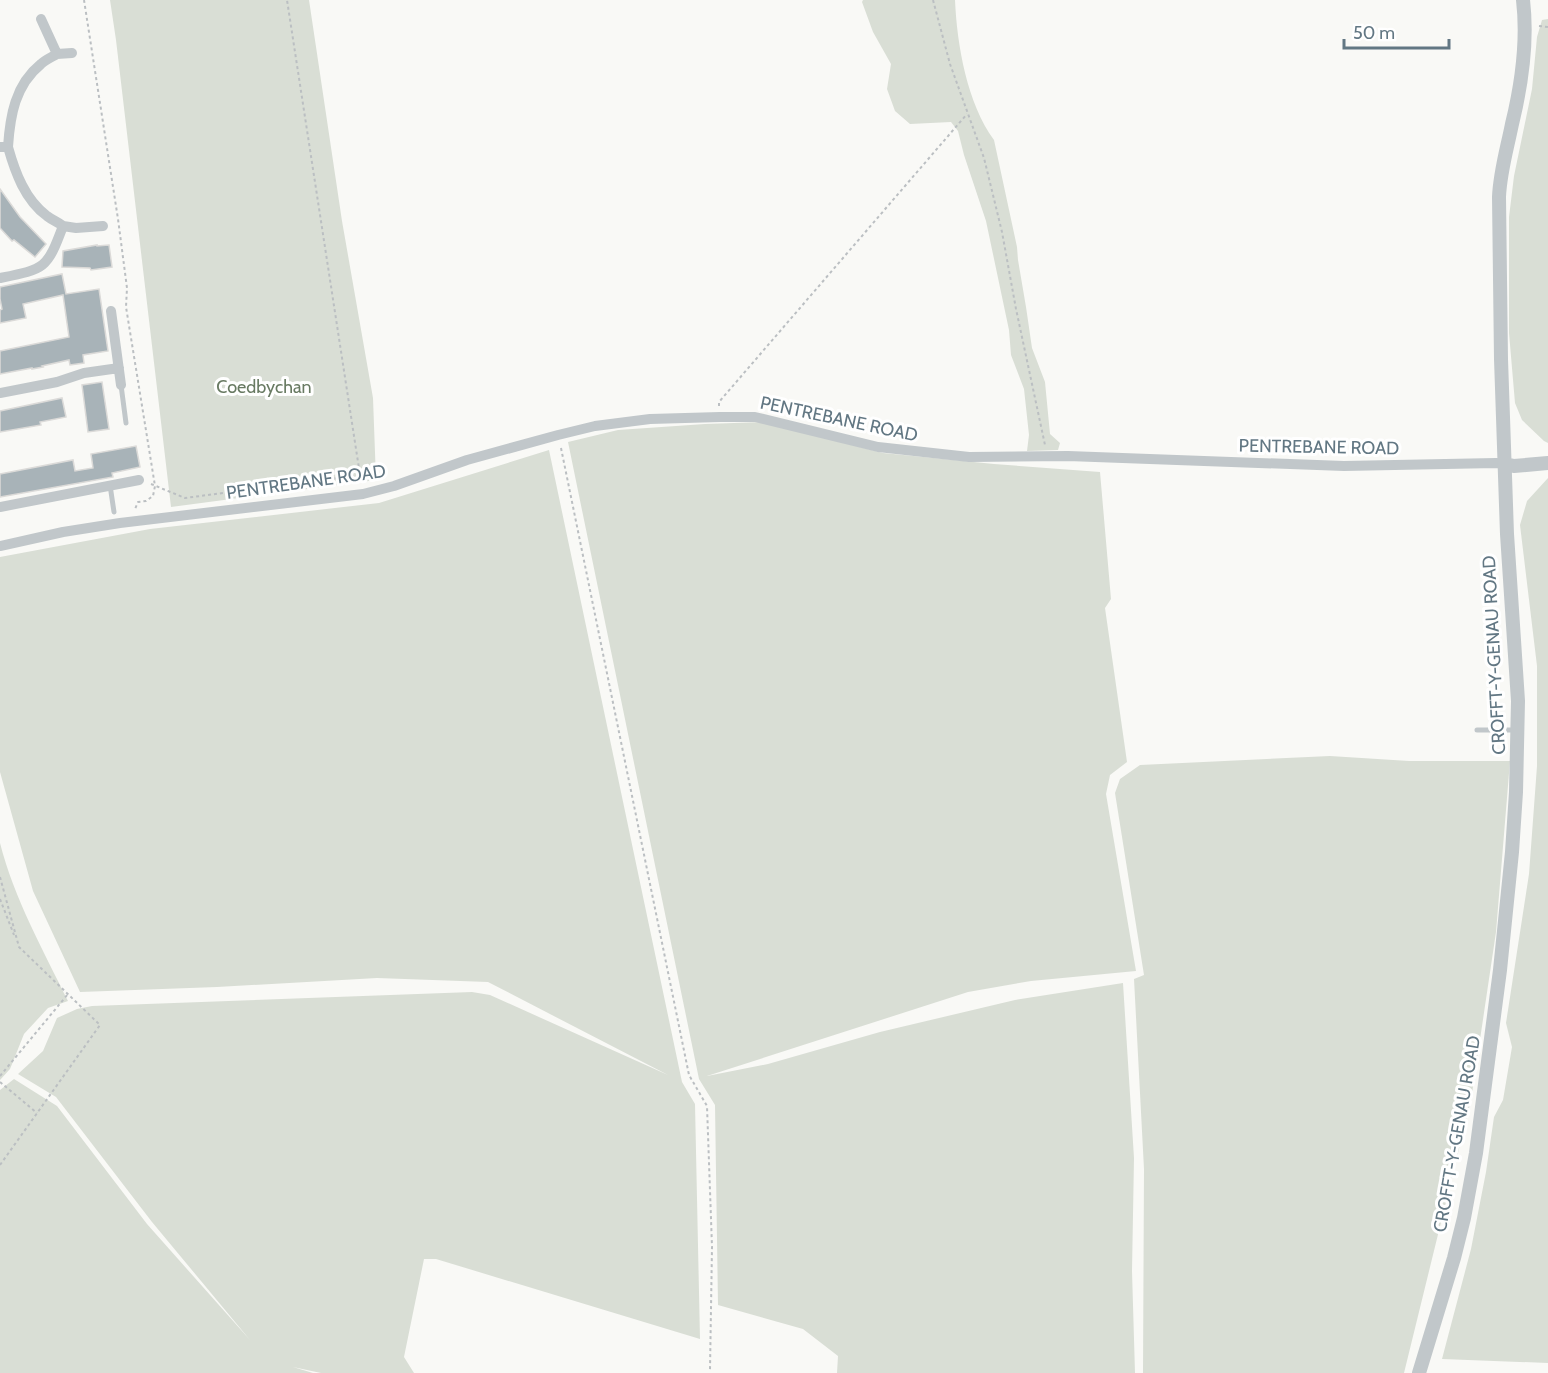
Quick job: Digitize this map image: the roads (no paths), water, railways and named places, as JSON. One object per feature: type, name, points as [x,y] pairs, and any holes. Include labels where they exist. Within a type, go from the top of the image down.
[{"type":"street","name":"CROFFT-Y-GENAU ROAD","points":[[1419,1373],[1454,1258],[1476,1153],[1483,1112],[1512,852],[1518,730],[1517,675],[1507,534],[1498,197],[1524,63],[1526,21],[1523,0]]},
{"type":"street","points":[[41,19],[57,54]]},
{"type":"street","points":[[72,53],[57,54],[41,64],[26,81],[14,101],[4,147],[23,187],[46,215],[63,226],[76,228],[103,226]]},
{"type":"street","points":[[0,278],[29,272],[44,265],[54,252],[63,226]]},
{"type":"street","points":[[111,311],[121,385]]},
{"type":"street","points":[[0,393],[57,382],[84,373],[119,368]]},
{"type":"street","name":"PENTREBANE ROAD","points":[[0,546],[63,532],[137,521],[363,494],[394,486],[467,460],[558,435],[595,426],[650,419],[755,417],[878,447],[969,457],[1068,456],[1344,466],[1505,464]]},
{"type":"street","points":[[1505,464],[1514,466],[1548,463]]},
{"type":"street","points":[[0,507],[140,480]]},
{"type":"lane","points":[[121,385],[126,423]]},
{"type":"lane","points":[[110,485],[114,512]]},
{"type":"lane","points":[[1477,730],[1518,730]]},
{"type":"park label","name":"Coedbychan","points":[[264,387]]}]
